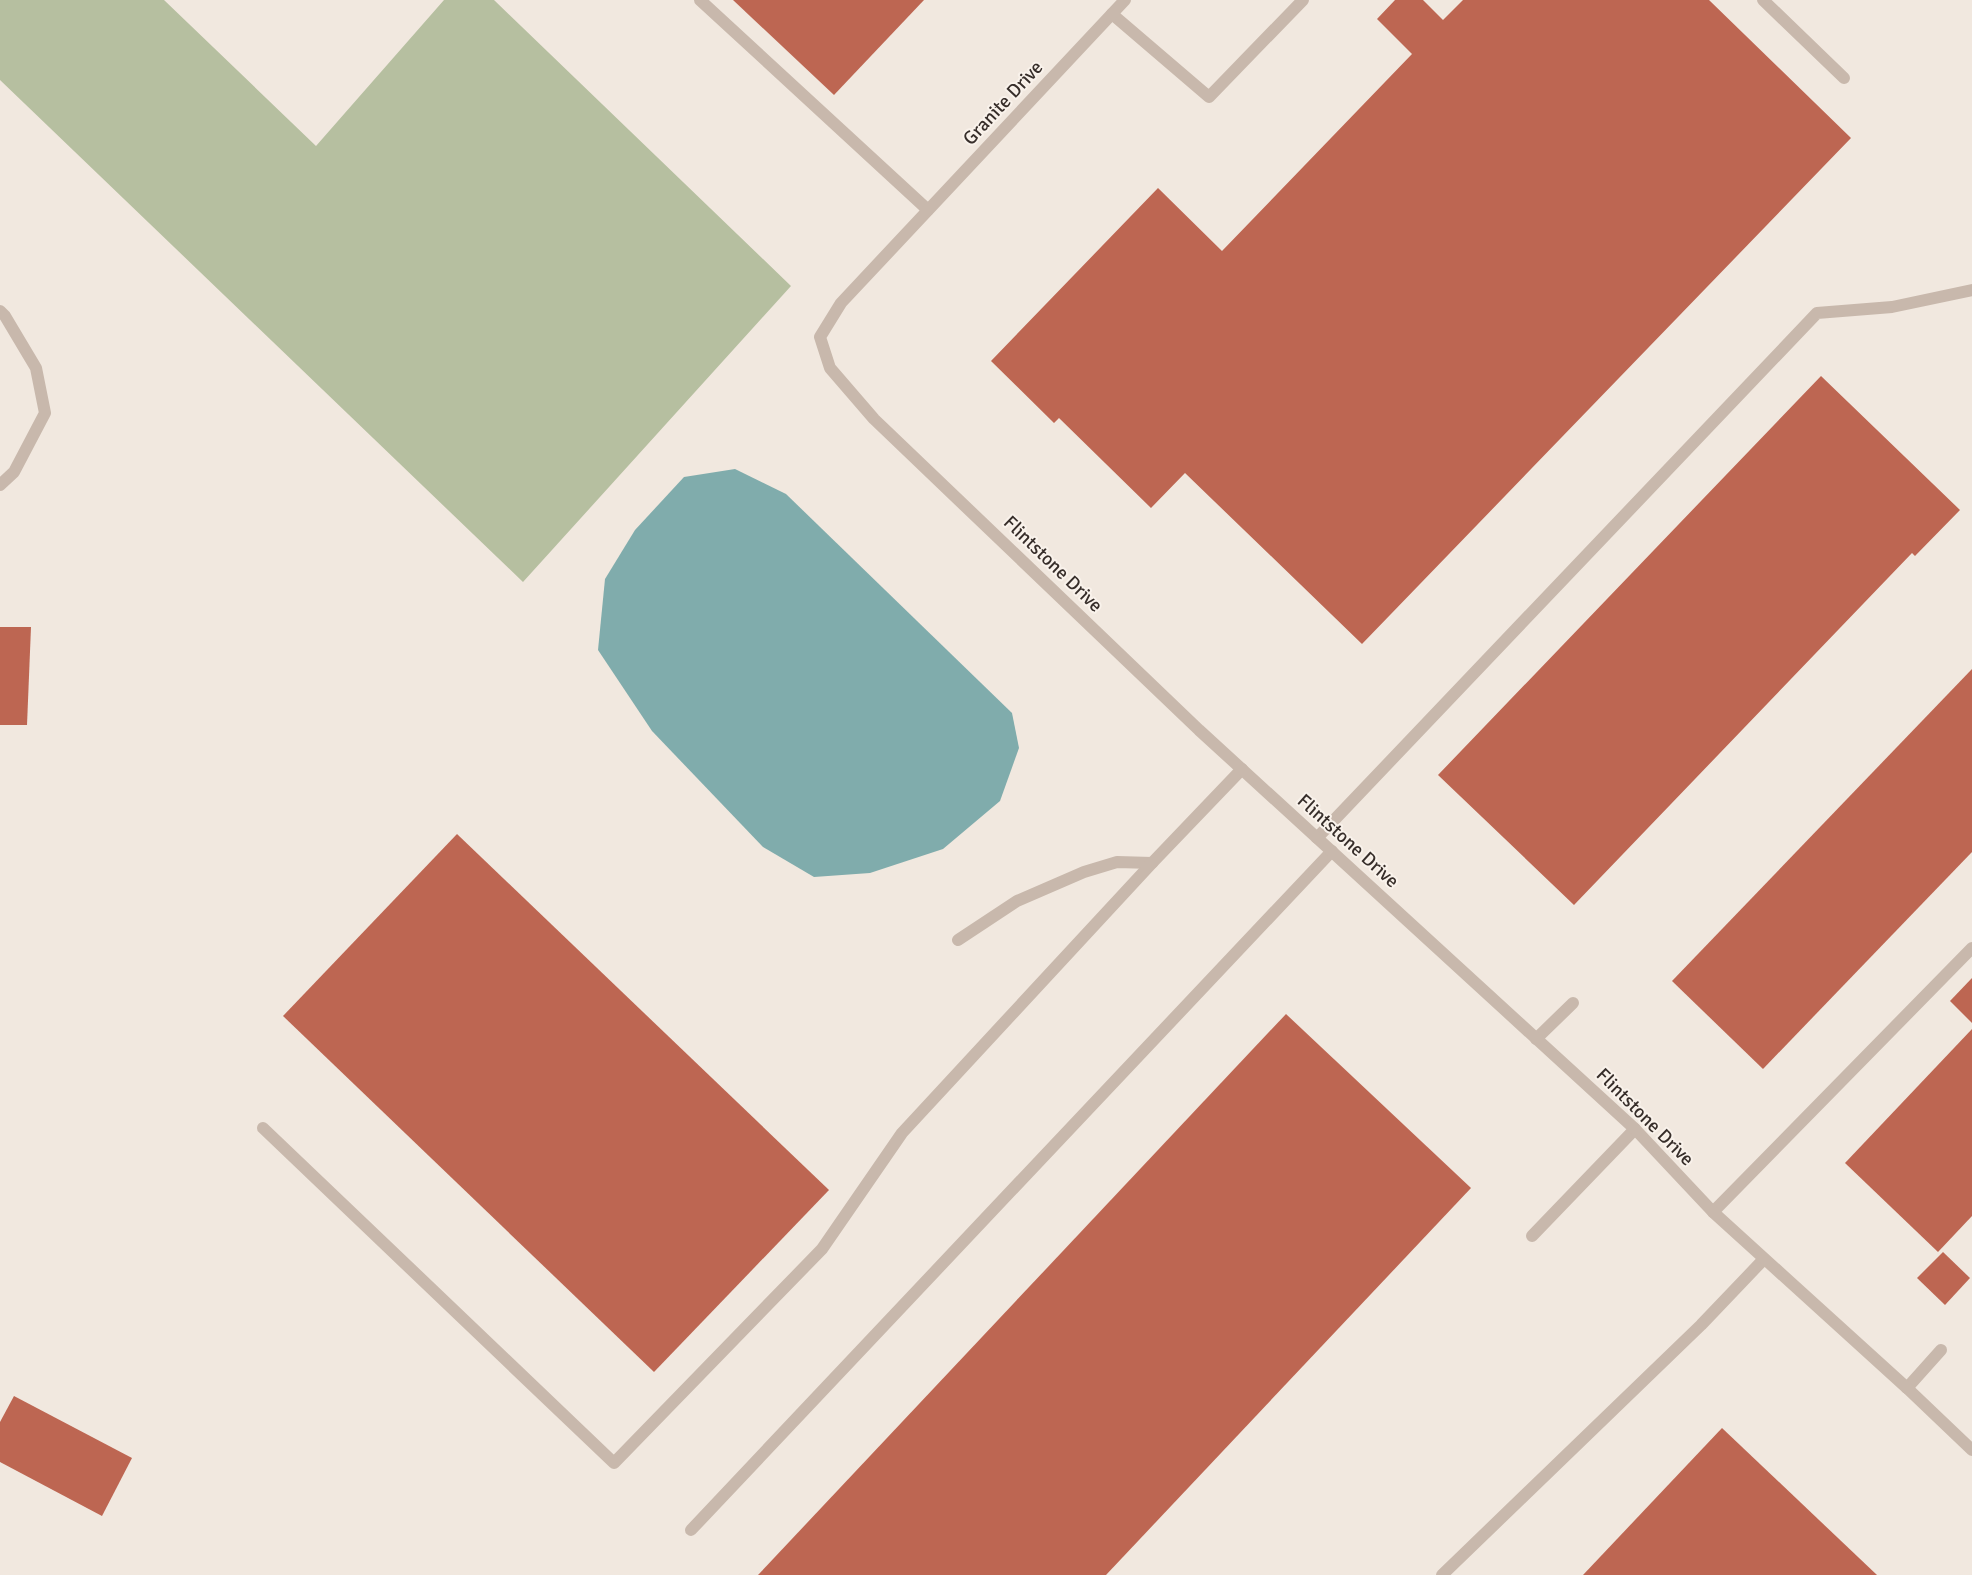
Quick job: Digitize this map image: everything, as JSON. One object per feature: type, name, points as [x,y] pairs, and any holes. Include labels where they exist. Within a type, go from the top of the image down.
[{"type":"street","points":[[700,0],[928,210]]},
{"type":"street","name":"Granite Drive","points":[[908,232],[1125,0]]},
{"type":"street","points":[[1112,14],[1209,97],[1303,0]]},
{"type":"street","points":[[1762,0],[1844,78]]},
{"type":"street","name":"Flintstone Drive","points":[[908,232],[841,303],[820,337],[830,368],[874,419],[1242,770],[1635,1129],[1713,1212],[1907,1388],[1972,1450]]},
{"type":"street","points":[[1317,838],[1817,312],[1892,307],[1972,290]]},
{"type":"street","points":[[0,311],[5,316],[36,368],[45,414],[14,472],[0,486]]},
{"type":"street","points":[[263,1128],[614,1463],[822,1249],[902,1133],[1152,863],[1242,770]]},
{"type":"street","points":[[691,1530],[1332,851]]},
{"type":"street","points":[[958,940],[1017,901],[1084,872],[1117,862],[1152,863]]},
{"type":"street","points":[[1713,1212],[1972,948]]},
{"type":"street","points":[[1536,1039],[1573,1003]]},
{"type":"street","points":[[1532,1236],[1635,1129]]},
{"type":"street","points":[[1442,1575],[1701,1325],[1764,1259]]},
{"type":"street","points":[[1907,1388],[1941,1350]]},
{"type":"green space","points":[[0,0],[164,0],[316,146],[444,0],[494,0],[791,286],[523,582],[0,80]]},
{"type":"water","points":[[735,469],[786,494],[1012,713],[1019,748],[1000,801],[943,849],[870,873],[814,877],[763,847],[652,731],[598,650],[605,579],[635,530],[684,477]]},
{"type":"building","points":[[733,0],[924,0],[834,95]]},
{"type":"building","points":[[1395,0],[1423,0],[1443,20],[1463,0],[1709,0],[1851,138],[1362,644],[1185,473],[1151,508],[1059,418],[1054,423],[991,361],[1158,188],[1222,251],[1412,54],[1377,19]]},
{"type":"building","points":[[1821,376],[1960,510],[1915,556],[1912,553],[1574,905],[1438,775]]},
{"type":"building","points":[[0,627],[31,627],[27,725],[0,725]]},
{"type":"building","points":[[1972,669],[1972,852],[1763,1069],[1672,981]]},
{"type":"building","points":[[457,834],[829,1190],[654,1372],[283,1016]]},
{"type":"building","points":[[1972,978],[1972,1023],[1950,1001]]},
{"type":"building","points":[[1286,1014],[1471,1188],[1106,1575],[758,1575]]},
{"type":"building","points":[[1972,1029],[1972,1216],[1938,1252],[1845,1163]]},
{"type":"building","points":[[1943,1252],[1970,1278],[1945,1305],[1917,1278]]},
{"type":"building","points":[[14,1396],[132,1458],[102,1516],[0,1462],[0,1422]]},
{"type":"building","points":[[1722,1428],[1877,1575],[1583,1575]]}]
